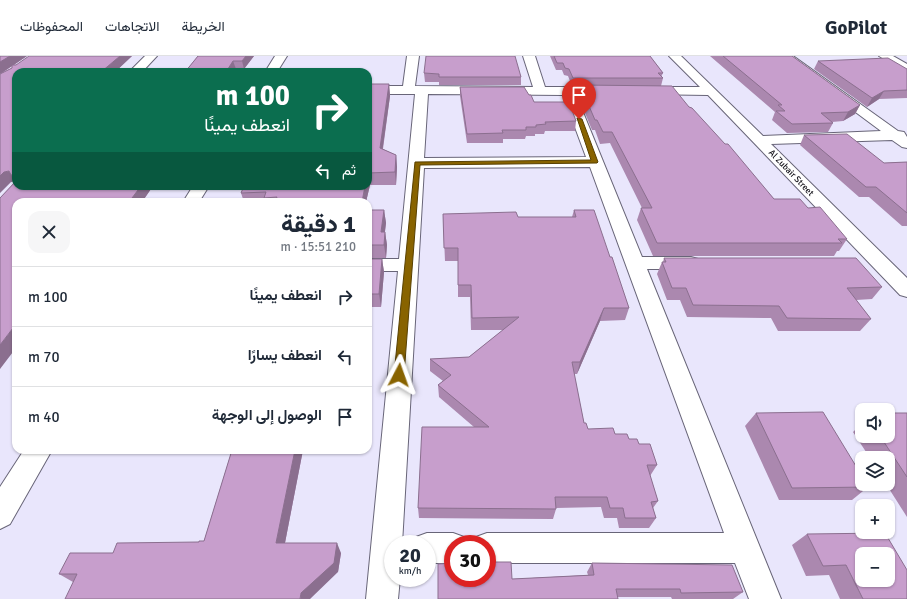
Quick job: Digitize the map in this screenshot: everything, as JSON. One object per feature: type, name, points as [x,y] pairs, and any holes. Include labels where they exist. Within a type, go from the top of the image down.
[{"type":"street","points":[[139,68],[151,56]]},
{"type":"street","points":[[274,68],[281,56]]},
{"type":"street","points":[[390,535],[408,265],[417,163],[413,56]]},
{"type":"street","points":[[529,56],[540,91]]},
{"type":"street","name":"Al Zubair Street","points":[[675,56],[907,290]]},
{"type":"street","points":[[786,56],[900,134],[907,144]]},
{"type":"street","points":[[885,56],[893,56]]},
{"type":"street","points":[[885,56],[907,69]]},
{"type":"street","points":[[372,90],[592,91]]},
{"type":"street","points":[[568,91],[765,599]]},
{"type":"street","points":[[632,91],[711,91]]},
{"type":"street","points":[[758,140],[900,134]]},
{"type":"street","points":[[417,163],[595,162]]},
{"type":"street","points":[[636,264],[707,263]]},
{"type":"street","points":[[856,263],[879,263]]},
{"type":"street","points":[[372,265],[408,265]]},
{"type":"street","points":[[0,514],[37,454]]},
{"type":"street","points":[[496,548],[744,548]]},
{"type":"street","points":[[382,599],[384,584]]},
{"type":"building","points":[[0,56],[10,56],[0,62]]},
{"type":"building","points":[[29,56],[120,56],[106,68],[12,68],[12,65],[16,65]]},
{"type":"building","points":[[198,56],[246,56],[242,61],[233,61],[229,68],[188,68]]},
{"type":"building","points":[[426,56],[515,56],[521,77],[439,77],[439,74],[424,73]]},
{"type":"building","points":[[554,56],[650,56],[663,73],[658,73],[663,78],[573,78],[569,69],[565,68],[563,63],[557,63]]},
{"type":"building","points":[[723,56],[792,56],[860,105],[848,112],[821,113],[833,123],[792,124],[776,111],[785,111],[778,105],[782,105]]},
{"type":"building","points":[[888,58],[907,69],[907,90],[884,91],[872,98],[818,61]]},
{"type":"building","points":[[12,68],[12,175],[9,171],[4,172],[0,176],[0,74]]},
{"type":"building","points":[[372,84],[389,84],[380,148],[396,155],[395,172],[372,173]]},
{"type":"building","points":[[580,85],[672,86],[689,107],[692,108],[725,144],[728,144],[774,199],[800,199],[808,208],[820,207],[847,239],[838,239],[842,243],[657,243],[641,208],[652,208],[612,132],[603,132],[597,120],[595,120]]},
{"type":"building","points":[[460,87],[524,87],[529,95],[531,95],[534,102],[569,102],[576,121],[545,122],[546,124],[536,125],[536,127],[526,127],[526,130],[502,130],[503,133],[467,134]]},
{"type":"building","points":[[847,134],[884,163],[907,162],[907,213],[876,187],[866,187],[804,135]]},
{"type":"building","points":[[12,185],[12,190],[138,190],[132,198],[12,198],[12,329],[0,345],[0,198]]},
{"type":"building","points":[[242,190],[364,190],[363,198],[264,198],[266,192],[241,193]]},
{"type":"building","points":[[372,210],[384,210],[381,232],[385,232],[384,245],[372,245]]},
{"type":"building","points":[[574,210],[594,210],[629,308],[604,308],[580,362],[572,362],[584,423],[586,423],[588,429],[613,428],[615,434],[627,434],[629,439],[637,439],[639,444],[650,444],[657,465],[647,465],[658,501],[651,502],[656,518],[625,518],[623,508],[610,508],[607,497],[555,497],[556,509],[418,508],[422,427],[489,427],[438,385],[451,375],[430,359],[469,357],[519,317],[472,318],[471,285],[458,285],[458,248],[444,248],[443,214],[516,212],[518,217],[576,217]]},
{"type":"building","points":[[664,258],[856,258],[882,287],[847,288],[871,319],[787,318],[779,306],[693,305],[686,288],[672,288],[662,262],[666,262]]},
{"type":"building","points":[[372,259],[382,259],[379,294],[372,294]]},
{"type":"building","points":[[823,412],[855,465],[855,487],[792,488],[756,413]]},
{"type":"building","points":[[895,413],[907,413],[907,477],[895,459],[895,451],[890,451],[885,443],[895,443]]},
{"type":"building","points":[[231,454],[294,454],[276,543],[337,543],[334,563],[301,593],[300,599],[65,599],[77,574],[59,574],[70,553],[113,553],[117,543],[204,541]]},
{"type":"building","points":[[855,533],[855,539],[889,539],[893,547],[855,547],[855,583],[846,565],[823,566],[807,534]]},
{"type":"building","points":[[895,550],[907,570],[907,599],[863,599],[857,587],[895,587]]},
{"type":"building","points":[[496,562],[511,562],[512,579],[594,575],[592,563],[732,565],[743,592],[681,593],[680,589],[616,589],[618,599],[438,599],[438,564],[444,564],[444,587],[496,587]]},
{"type":"route","points":[[399,375],[417,163],[595,162],[579,119]]}]
